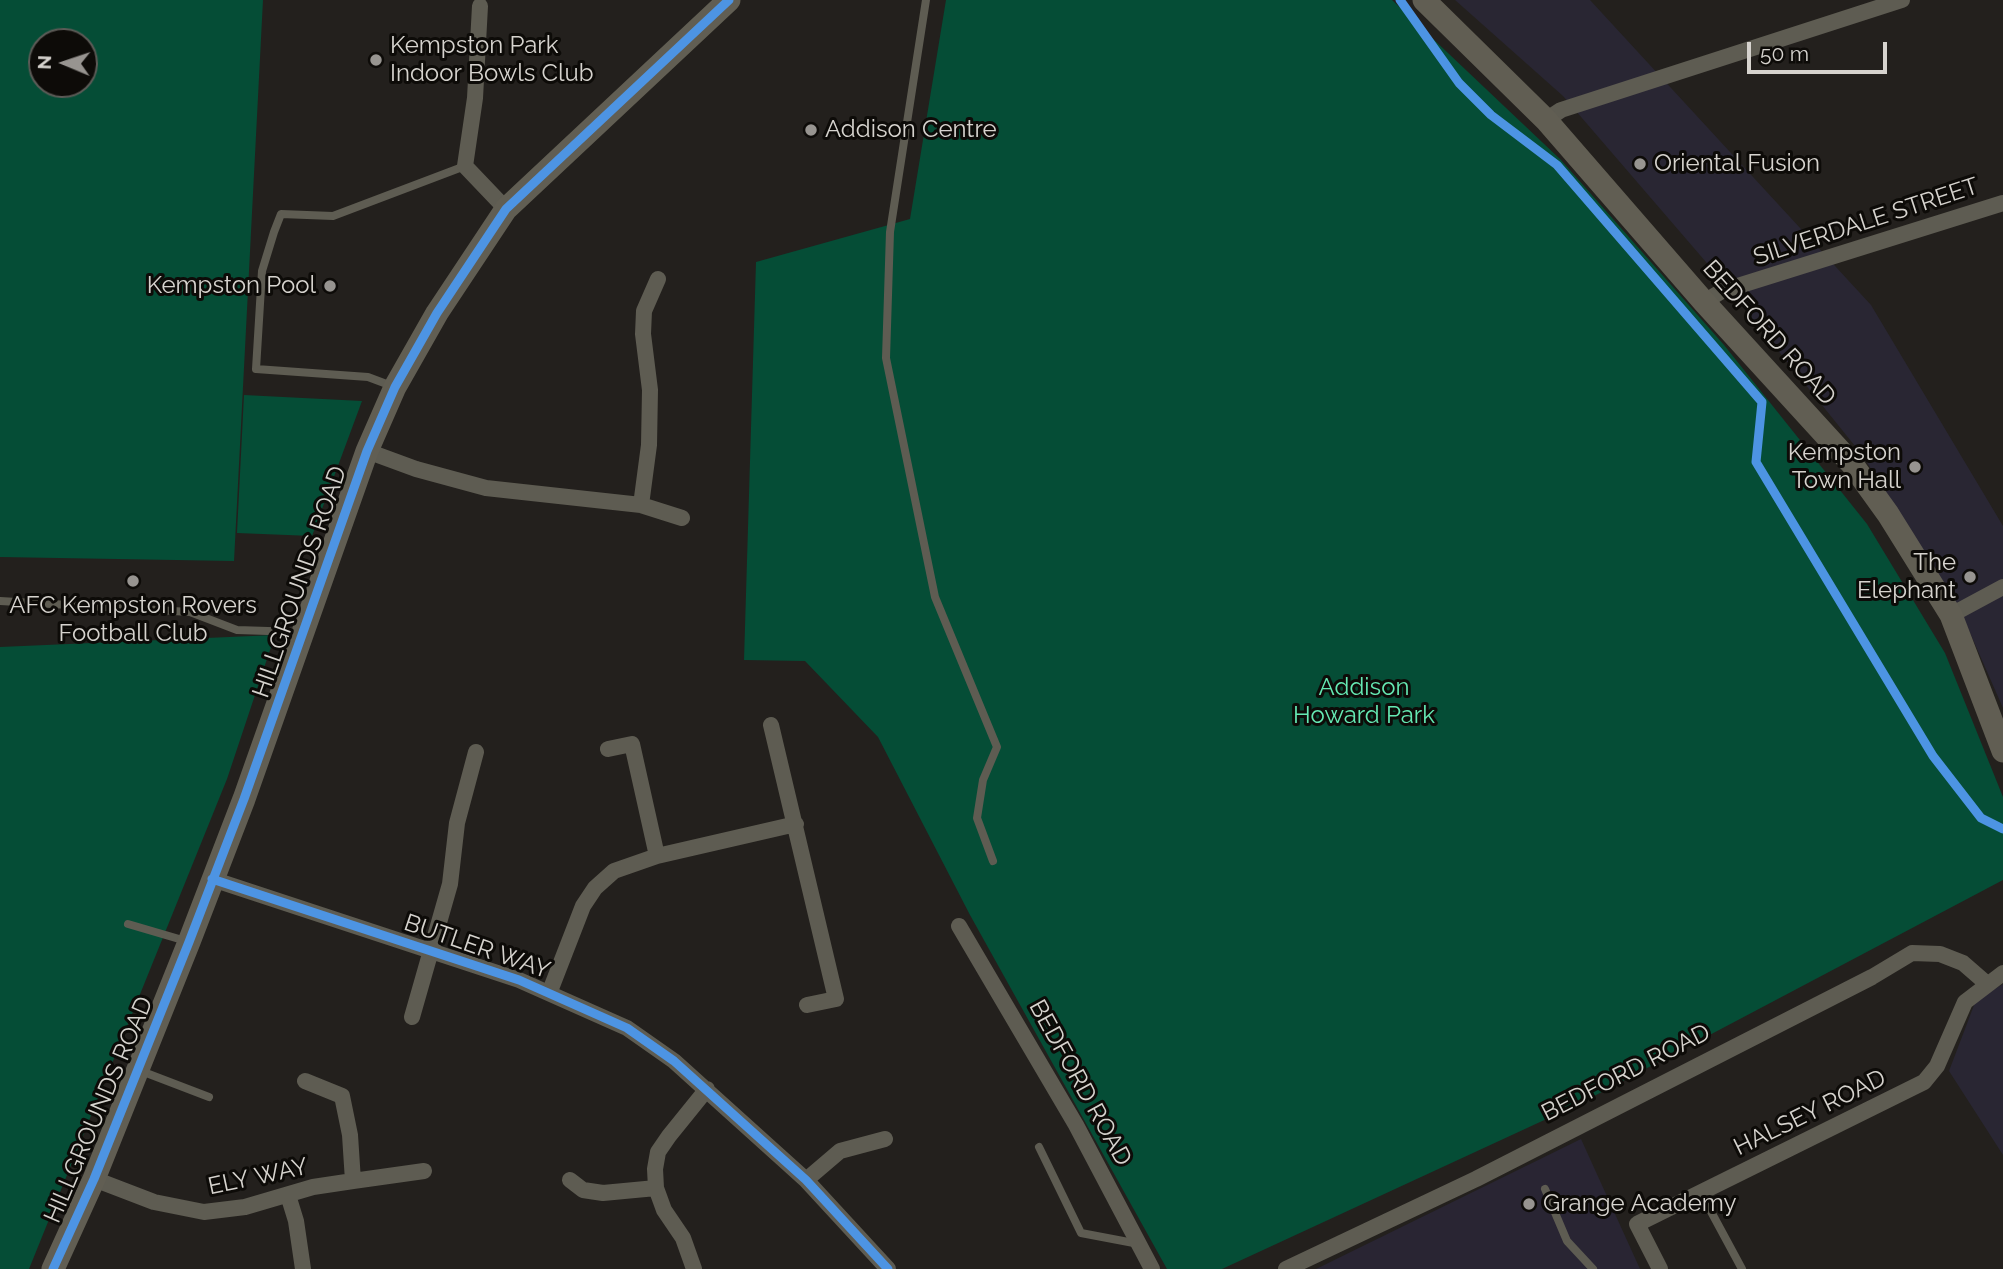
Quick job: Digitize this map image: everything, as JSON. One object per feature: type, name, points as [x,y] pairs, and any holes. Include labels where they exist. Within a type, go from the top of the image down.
[{"type":"street","name":"HILLGROUNDS ROAD","points":[[53,1269],[94,1178],[189,942],[244,799],[367,451],[395,387],[437,313],[506,209],[729,0]]},
{"type":"street","name":"BEDFORD ROAD","points":[[1424,0],[1546,120],[1704,302],[1852,464],[1888,514],[1951,615],[2003,751]]},
{"type":"street","points":[[1546,120],[1561,110],[1902,0]]},
{"type":"street","points":[[480,6],[475,98],[466,166],[506,209]]},
{"type":"street","name":"SILVERDALE STREET","points":[[1704,302],[1722,291],[2003,202]]},
{"type":"street","points":[[641,505],[649,445],[650,404],[643,334],[644,311],[658,279]]},
{"type":"street","points":[[367,451],[416,469],[485,488],[641,505],[682,518]]},
{"type":"street","points":[[1951,615],[2003,587]]},
{"type":"street","points":[[771,725],[836,999],[807,1006]]},
{"type":"street","points":[[608,749],[632,744],[657,856]]},
{"type":"street","points":[[434,951],[450,884],[457,823],[476,752]]},
{"type":"street","points":[[550,991],[583,905],[595,888],[614,871],[657,856],[796,824]]},
{"type":"street","name":"BUTLER WAY","points":[[212,879],[550,991],[627,1028],[674,1061],[707,1089],[806,1180],[888,1269]]},
{"type":"street","name":"BEDFORD ROAD","points":[[959,926],[1076,1125],[1152,1269]]},
{"type":"street","name":"BUTLER WAY","points":[[412,1017],[434,951]]},
{"type":"street","name":"BEDFORD ROAD","points":[[1286,1269],[1476,1179],[1872,977],[1912,953],[1926,952],[1963,963],[1986,983]]},
{"type":"street","name":"HALSEY ROAD","points":[[1660,1269],[1637,1224],[1924,1082],[1937,1066],[1965,1002],[1986,983],[2003,973]]},
{"type":"street","points":[[305,1082],[342,1096],[350,1135],[353,1181]]},
{"type":"street","points":[[694,1269],[683,1238],[664,1210],[656,1188],[654,1170],[658,1152],[707,1089]]},
{"type":"street","points":[[806,1180],[840,1150],[885,1139]]},
{"type":"street","name":"ELY WAY","points":[[94,1178],[154,1202],[204,1212],[245,1207],[353,1181],[424,1171]]},
{"type":"street","points":[[577,1191],[603,1193],[656,1188]]},
{"type":"street","points":[[288,1195],[296,1221],[303,1269]]},
{"type":"lane","points":[[926,0],[890,232],[886,358],[935,597],[997,747],[983,780],[977,818],[993,861]]},
{"type":"lane","points":[[395,387],[368,377],[256,369],[262,271],[274,232],[281,214],[333,216],[466,166]]},
{"type":"lane","points":[[0,601],[190,612],[237,630],[302,632]]},
{"type":"lane","points":[[128,924],[189,942]]},
{"type":"lane","points":[[138,1070],[209,1097]]},
{"type":"lane","points":[[1040,1147],[1081,1233],[1139,1244]]},
{"type":"lane","points":[[1545,1189],[1567,1241],[1593,1269]]},
{"type":"lane","points":[[1701,1193],[1742,1269]]},
{"type":"shaded area","points":[[1455,0],[1590,0],[1871,305],[2003,526],[2003,708],[1963,617],[1863,456],[1718,276],[1563,96]]},
{"type":"shaded area","points":[[2003,984],[2003,1155],[1949,1071],[1976,1000]]},
{"type":"shaded area","name":"Grange Academy","points":[[1581,1139],[1640,1269],[1316,1269]]},
{"type":"green space","points":[[0,0],[263,0],[234,561],[0,557]]},
{"type":"green space","name":"Addison Howard Park","points":[[946,0],[1392,0],[1561,160],[1724,345],[1867,524],[1945,653],[2003,797],[2003,880],[1579,1104],[1222,1269],[1167,1269],[970,915],[878,737],[805,661],[744,660],[756,262],[910,219]]},
{"type":"green space","points":[[244,395],[362,401],[312,536],[237,533]]},
{"type":"green space","points":[[275,635],[227,779],[29,1269],[0,1269],[0,647]]},
{"type":"cycle path","points":[[53,1269],[94,1179],[189,942],[244,799],[367,451],[395,387],[437,313],[506,209],[729,0]]},
{"type":"cycle path","points":[[1400,0],[1459,83],[1491,115],[1557,165],[1762,402],[1756,462],[1933,756],[1981,818],[2003,829]]},
{"type":"cycle path","points":[[212,879],[519,980],[627,1028],[674,1061],[806,1180],[888,1269]]},
{"type":"place","name":"Kempston Park Indoor Bowls Club","points":[[376,60]]},
{"type":"place","name":"Addison Centre","points":[[811,130]]},
{"type":"place","name":"Oriental Fusion","points":[[1640,164]]},
{"type":"place","name":"Kempston Pool","points":[[330,286]]},
{"type":"place","name":"Kempston Town Hall","points":[[1915,467]]},
{"type":"place","name":"The Elephant","points":[[1970,577]]},
{"type":"place","name":"AFC Kempston Rovers Football Club","points":[[133,581]]},
{"type":"place","name":"Grange Academy","points":[[1529,1204]]}]
